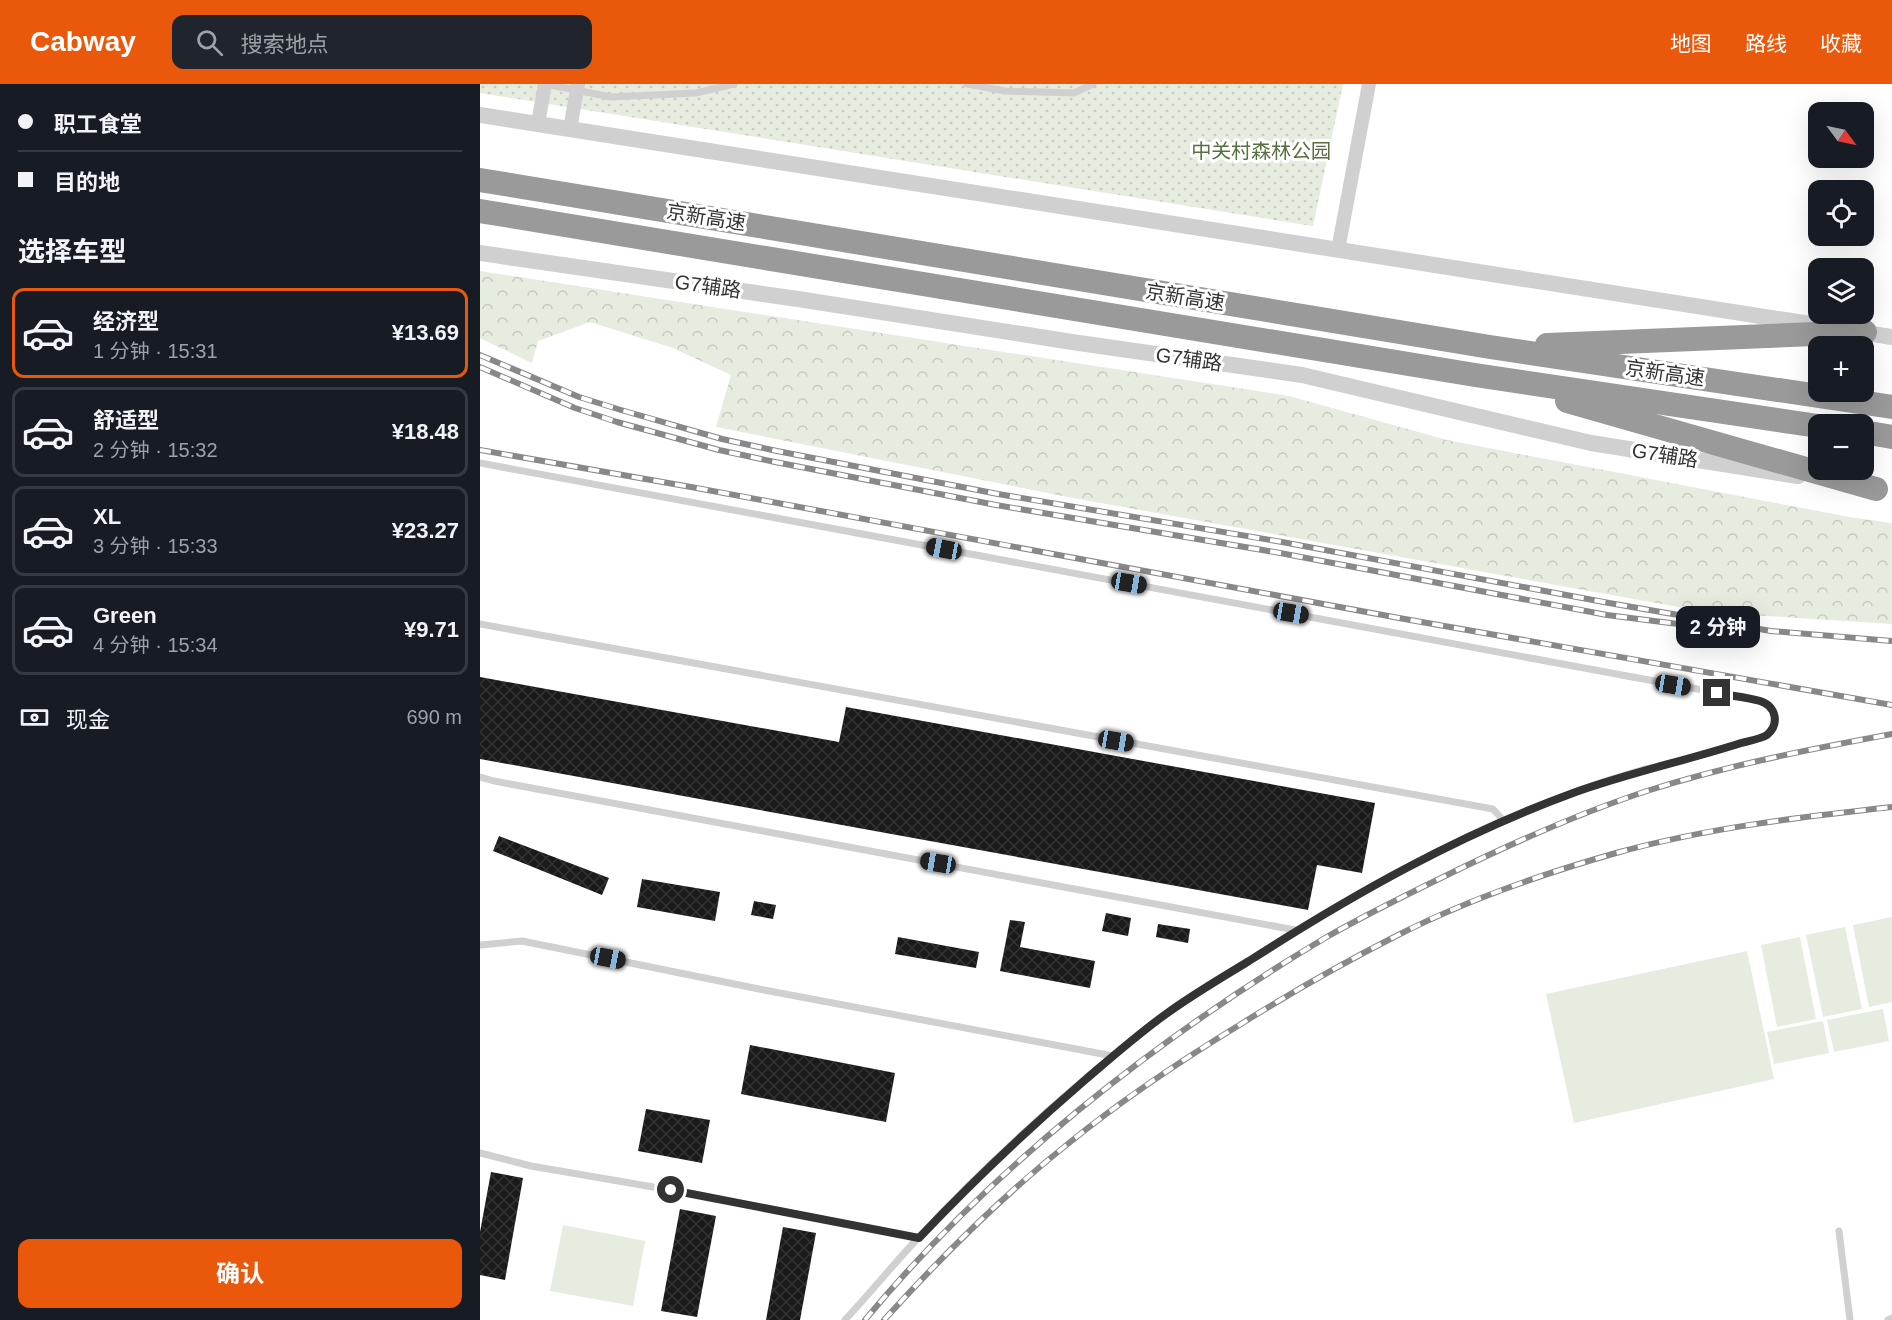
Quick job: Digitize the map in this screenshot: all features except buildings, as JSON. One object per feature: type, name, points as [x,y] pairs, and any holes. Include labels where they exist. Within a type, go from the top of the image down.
[{"type":"highway","name":"京新高速","points":[[480,180],[1490,347],[1892,407]]},
{"type":"highway","name":"京新高速","points":[[480,211],[1475,375],[1808,425]]},
{"type":"highway","points":[[1490,347],[1865,332]]},
{"type":"highway","points":[[1475,375],[1884,490]]},
{"type":"highway","points":[[1874,434],[1892,437]]},
{"type":"street","points":[[538,124],[545,84]]},
{"type":"street","points":[[1338,250],[1369,84]]},
{"type":"street","points":[[570,129],[577,87]]},
{"type":"street","points":[[480,115],[1892,337]]},
{"type":"street","name":"G7辅路","points":[[480,253],[798,298],[1072,342],[1302,375],[1591,443],[1884,490]]},
{"type":"lane","points":[[545,84],[577,87],[611,97],[696,93],[734,84]]},
{"type":"lane","points":[[967,84],[1005,92],[1074,93],[1092,84]]},
{"type":"lane","points":[[480,464],[1762,701],[1772,707],[1776,716],[1774,725],[1766,735],[1639,771],[1573,793],[1504,821],[1413,864],[1295,930],[1166,1014],[1113,1056],[981,1174],[845,1320]]},
{"type":"lane","points":[[480,624],[1493,809],[1504,821]]},
{"type":"lane","points":[[480,777],[1295,930]]},
{"type":"lane","points":[[480,945],[522,941],[759,989],[1113,1056]]},
{"type":"lane","points":[[480,1153],[531,1166],[694,1194],[919,1238]]},
{"type":"lane","points":[[1839,1230],[1850,1320]]},
{"type":"lane","points":[[1888,1320],[1892,1318]]},
{"type":"green space","name":"中关村森林公园","points":[[480,84],[1343,84],[1313,226],[480,93]]},
{"type":"green space","points":[[480,271],[1289,396],[1447,440],[1849,517],[1892,523],[1892,624],[1706,612],[1073,498],[716,427],[731,375],[673,348],[590,322],[538,341],[532,363],[480,338]]},
{"type":"green space","points":[[1892,917],[1892,1002],[1869,1007],[1853,925]]},
{"type":"green space","points":[[1845,927],[1862,1009],[1823,1017],[1806,935]]},
{"type":"green space","points":[[1800,937],[1816,1019],[1777,1027],[1761,945]]},
{"type":"green space","points":[[1747,951],[1774,1079],[1574,1123],[1546,994]]},
{"type":"green space","points":[[1883,1009],[1889,1041],[1834,1052],[1827,1020]]},
{"type":"green space","points":[[1823,1021],[1829,1053],[1774,1064],[1767,1032]]},
{"type":"green space","points":[[563,1225],[645,1241],[633,1306],[550,1291]]},
{"type":"railway","points":[[480,355],[579,397],[722,439],[777,451],[998,494],[1282,542],[1771,631],[1892,641]]},
{"type":"railway","points":[[480,367],[575,408],[617,422],[719,450],[775,462],[996,505],[1280,553],[1607,615],[1686,625]]},
{"type":"railway","points":[[480,450],[1399,618],[1892,705]]},
{"type":"railway","points":[[865,1320],[914,1264],[966,1211],[1021,1159],[1079,1110],[1200,1019],[1325,938],[1384,906],[1494,853],[1623,799],[1740,765],[1892,734]]},
{"type":"railway","points":[[884,1320],[950,1250],[996,1206],[1044,1163],[1110,1111],[1260,1012],[1398,935],[1451,910],[1505,889],[1560,870],[1650,844],[1788,819],[1892,807]]},
{"type":"route","points":[[671,1190],[919,1238],[981,1174],[1113,1056],[1166,1014],[1295,930],[1370,886],[1434,853],[1512,818],[1573,793],[1639,771],[1766,735],[1774,725],[1776,716],[1772,707],[1762,701],[1717,693]]}]
